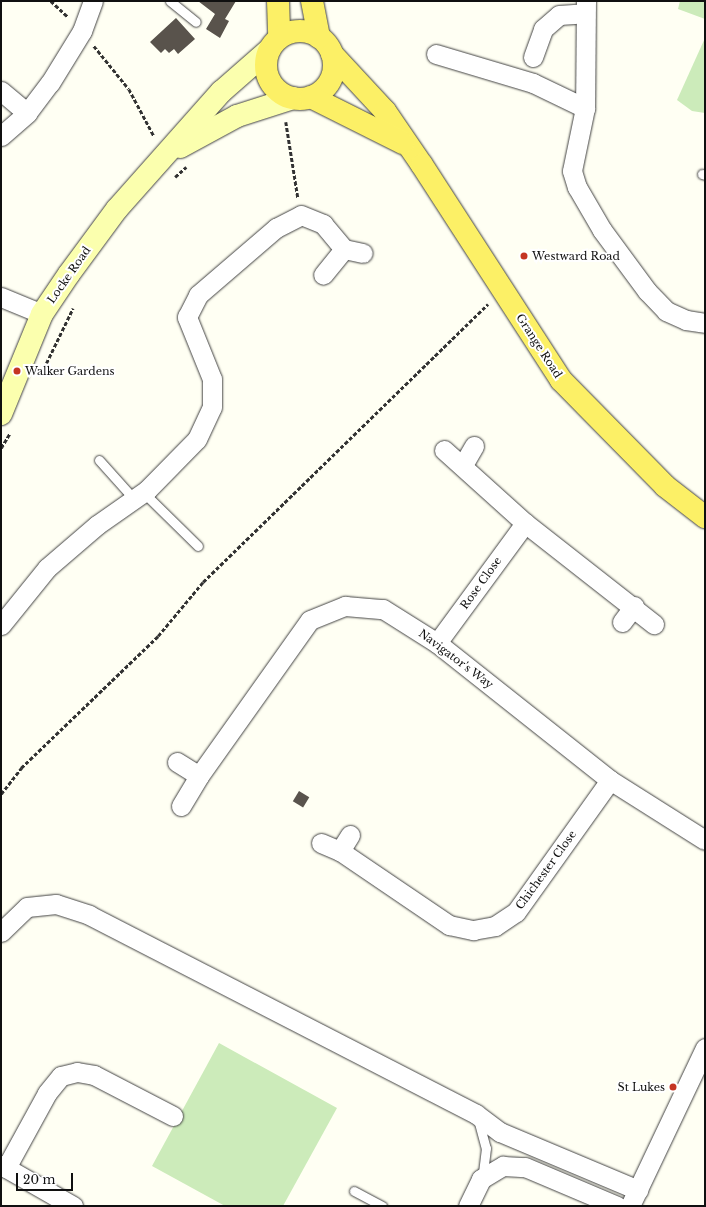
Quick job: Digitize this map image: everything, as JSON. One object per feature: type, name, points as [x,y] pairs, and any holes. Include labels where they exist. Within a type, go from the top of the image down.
[{"type":"main road","points":[[278,1],[274,44],[266,70],[269,80],[275,88],[302,98],[324,88],[332,75],[312,1]]},
{"type":"main road","points":[[274,44],[299,31],[325,46]]},
{"type":"main road","name":"Grange Road","points":[[325,46],[384,111],[561,380],[665,486],[705,517]]},
{"type":"main road","name":"Grange Road","points":[[302,98],[408,146]]},
{"type":"street","points":[[1,136],[27,112],[50,83],[82,31],[93,1]]},
{"type":"street","points":[[533,57],[543,29],[559,15],[585,7],[585,108],[572,171],[577,187],[602,230],[647,291],[666,311],[686,320],[705,323]]},
{"type":"street","name":"Locke Road","points":[[1,414],[42,314],[117,209],[221,92],[274,44]]},
{"type":"street","points":[[436,54],[533,84],[585,108]]},
{"type":"street","points":[[1,91],[27,112]]},
{"type":"street","name":"Locke Road","points":[[166,154],[238,116],[302,98]]},
{"type":"street","points":[[1,625],[47,568],[138,496],[197,439],[212,407],[212,378],[187,317],[198,295],[276,228],[301,215],[323,224],[344,249],[363,253]]},
{"type":"street","points":[[323,275],[344,249]]},
{"type":"street","points":[[1,297],[42,314]]},
{"type":"street","points":[[463,465],[474,446]]},
{"type":"street","points":[[444,450],[463,465],[525,523],[634,606],[654,624]]},
{"type":"street","name":"Rose Close","points":[[437,643],[525,523]]},
{"type":"street","name":"Navigator's Way","points":[[181,806],[199,776],[310,620],[345,606],[383,609],[437,643],[610,780],[705,840]]},
{"type":"street","points":[[622,622],[634,606]]},
{"type":"street","points":[[177,762],[199,776]]},
{"type":"street","name":"Chichester Close","points":[[320,843],[340,851],[449,925],[473,930],[495,926],[516,912],[610,780]]},
{"type":"street","points":[[340,851],[350,835]]},
{"type":"street","points":[[1,932],[27,906],[56,904],[89,915],[476,1114],[500,1132],[634,1198],[705,1048]]},
{"type":"street","points":[[73,1206],[3,1167],[47,1093],[61,1076],[77,1072],[94,1075],[173,1116]]},
{"type":"street","points":[[468,1206],[482,1179],[503,1166],[525,1167],[617,1206]]},
{"type":"lane","points":[[170,1],[196,22]]},
{"type":"lane","points":[[99,460],[138,496],[198,546]]},
{"type":"lane","points":[[476,1114],[486,1148],[482,1179]]},
{"type":"lane","points":[[354,1191],[382,1206]]},
{"type":"path","points":[[82,31],[129,90],[166,154]]},
{"type":"path","points":[[285,119],[301,215]]},
{"type":"path","points":[[1,794],[21,768],[158,636],[203,582],[502,289]]},
{"type":"green space","points":[[680,1],[705,1],[705,19],[678,9]]},
{"type":"green space","points":[[705,38],[705,113],[692,111],[677,100]]},
{"type":"green space","points":[[219,1043],[337,1108],[283,1206],[225,1206],[152,1166]]},
{"type":"building","points":[[198,1],[236,1],[225,19],[229,21],[220,38],[206,29],[215,14]]},
{"type":"building","points":[[176,18],[195,39],[178,54],[174,49],[169,53],[165,49],[161,53],[150,42]]},
{"type":"building","points":[[299,791],[309,797],[303,807],[293,801]]},
{"type":"place","name":"Westward Road","points":[[524,256]]},
{"type":"place","name":"Walker Gardens","points":[[17,371]]},
{"type":"place","name":"St Lukes","points":[[673,1087]]}]
